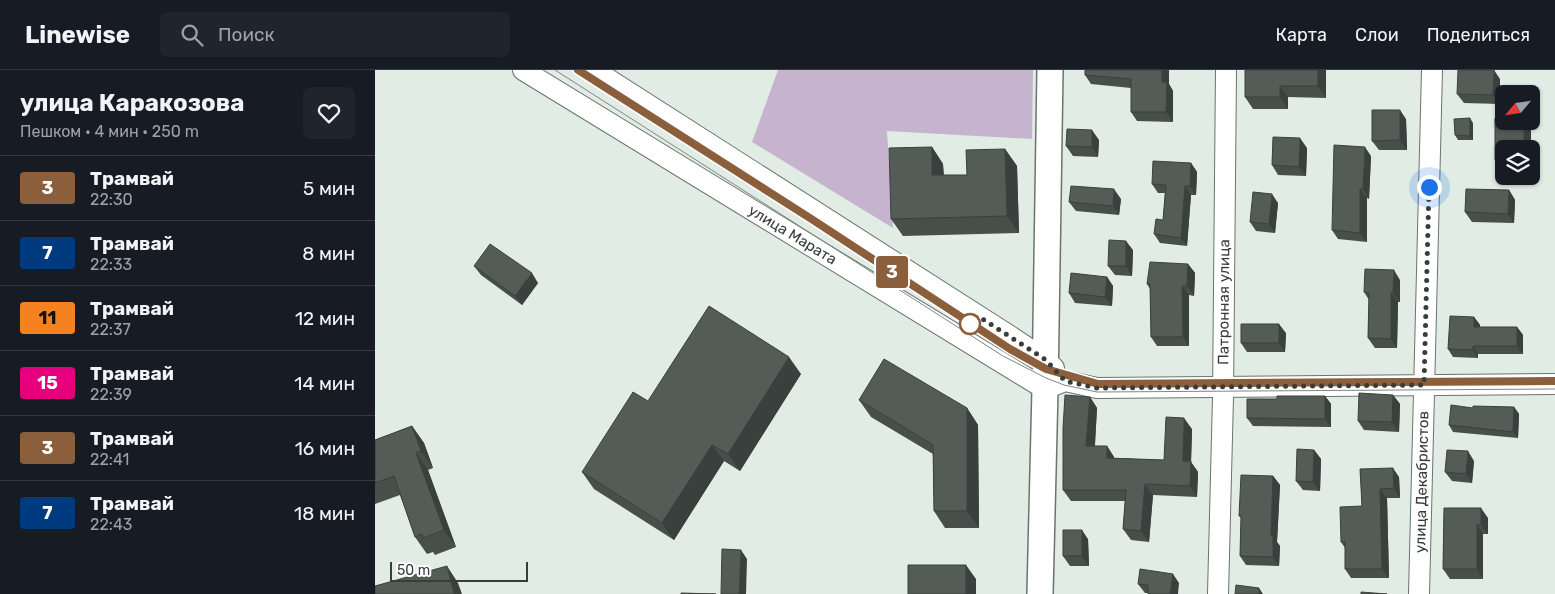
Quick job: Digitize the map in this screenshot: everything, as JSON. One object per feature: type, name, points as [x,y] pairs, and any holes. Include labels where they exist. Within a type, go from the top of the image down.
[{"type":"main road","points":[[1040,594],[1055,385],[1046,360],[1050,70]]},
{"type":"street","name":"улица Марата","points":[[523,70],[1055,385],[1097,388],[1555,384]]},
{"type":"street","name":"улица Марата","points":[[594,70],[1046,360]]},
{"type":"street","name":"Патронная улица","points":[[1218,594],[1223,387],[1226,70]]},
{"type":"street","name":"улица Декабристов","points":[[1419,594],[1432,70]]},
{"type":"shaded area","points":[[778,70],[1033,70],[1032,139],[887,131],[893,228],[752,142]]},
{"type":"building","points":[[1085,70],[1162,70],[1162,82],[1167,82],[1166,112],[1131,112],[1131,79],[1085,75]]},
{"type":"building","points":[[1245,70],[1318,70],[1318,86],[1280,86],[1280,97],[1245,97]]},
{"type":"building","points":[[1458,70],[1494,70],[1493,95],[1457,94]]},
{"type":"building","points":[[1372,110],[1400,110],[1400,140],[1372,141]]},
{"type":"building","points":[[1470,118],[1470,136],[1455,135],[1454,119]]},
{"type":"building","points":[[1067,129],[1092,130],[1092,147],[1066,146]]},
{"type":"building","points":[[1495,130],[1524,130],[1524,140],[1495,140]]},
{"type":"building","points":[[1273,137],[1300,138],[1299,167],[1272,165]]},
{"type":"building","points":[[1334,145],[1365,147],[1363,189],[1360,189],[1360,233],[1332,230]]},
{"type":"building","points":[[932,147],[932,175],[967,175],[966,150],[1005,149],[1007,216],[891,219],[889,148]]},
{"type":"building","points":[[1153,161],[1191,163],[1190,186],[1185,186],[1181,238],[1154,234],[1156,219],[1163,220],[1166,185],[1152,184]]},
{"type":"building","points":[[1071,186],[1114,189],[1113,206],[1069,202]]},
{"type":"building","points":[[1466,189],[1509,190],[1508,214],[1465,212]]},
{"type":"building","points":[[1253,192],[1272,194],[1269,224],[1250,222]]},
{"type":"building","points":[[1109,240],[1126,241],[1126,266],[1108,266]]},
{"type":"building","points":[[490,244],[532,273],[515,296],[474,266]]},
{"type":"building","points":[[1150,262],[1188,264],[1187,286],[1182,286],[1183,337],[1151,337],[1150,284],[1147,284]]},
{"type":"building","points":[[1365,269],[1394,270],[1393,293],[1391,293],[1391,339],[1368,338],[1369,293],[1364,292]]},
{"type":"building","points":[[1071,273],[1107,277],[1105,297],[1069,293]]},
{"type":"building","points":[[709,306],[789,357],[728,454],[712,445],[662,523],[582,472],[633,392],[648,401]]},
{"type":"building","points":[[1450,316],[1474,317],[1474,327],[1517,327],[1517,346],[1473,346],[1473,350],[1448,349]]},
{"type":"building","points":[[1241,324],[1279,324],[1279,343],[1241,343]]},
{"type":"building","points":[[884,359],[967,408],[967,511],[934,511],[933,445],[859,400]]},
{"type":"building","points":[[1359,393],[1393,395],[1392,422],[1358,421]]},
{"type":"building","points":[[1065,395],[1090,397],[1086,446],[1107,446],[1107,458],[1164,460],[1166,417],[1184,418],[1183,461],[1191,461],[1190,486],[1145,484],[1141,531],[1123,529],[1126,490],[1063,490]]},
{"type":"building","points":[[1277,396],[1325,396],[1325,419],[1247,418],[1247,399],[1277,399]]},
{"type":"building","points":[[1451,405],[1473,408],[1473,406],[1514,407],[1513,432],[1449,425]]},
{"type":"building","points":[[412,426],[421,451],[416,453],[444,530],[423,538],[422,534],[415,537],[394,476],[375,483],[375,440]]},
{"type":"building","points":[[1297,449],[1314,450],[1313,482],[1296,481]]},
{"type":"building","points":[[1447,450],[1468,451],[1466,474],[1445,472]]},
{"type":"building","points":[[1393,468],[1394,488],[1380,489],[1382,569],[1345,569],[1345,542],[1341,542],[1340,507],[1362,506],[1360,469]]},
{"type":"building","points":[[1241,475],[1273,476],[1271,536],[1273,536],[1273,557],[1240,556]]},
{"type":"building","points":[[1444,508],[1481,508],[1481,525],[1477,525],[1477,569],[1443,569]]},
{"type":"building","points":[[1063,530],[1082,530],[1082,556],[1063,556]]},
{"type":"building","points":[[722,549],[741,550],[739,594],[721,594]]},
{"type":"building","points":[[908,565],[966,565],[966,594],[908,594]]},
{"type":"building","points":[[447,566],[454,594],[375,594],[375,586]]},
{"type":"building","points":[[1140,569],[1173,574],[1170,594],[1148,594],[1148,585],[1138,584]]},
{"type":"building","points":[[1236,585],[1259,588],[1259,594],[1235,594]]},
{"type":"building","points":[[1361,592],[1387,594],[1361,594]]},
{"type":"building","points":[[681,593],[716,594],[681,594]]},
{"type":"tram line","points":[[555,70],[1003,356],[1064,385],[1097,392],[1555,389]]},
{"type":"tram line","points":[[578,70],[1010,349],[1046,369],[1098,384],[1555,381]]},
{"type":"tram line","name":"3","points":[[578,70],[813,220],[1004,346],[1038,366],[1066,376],[1098,384],[1555,381]]},
{"type":"route","points":[[970,324],[978,316],[1046,360],[1065,381],[1097,388],[1424,385],[1429,187]]}]
